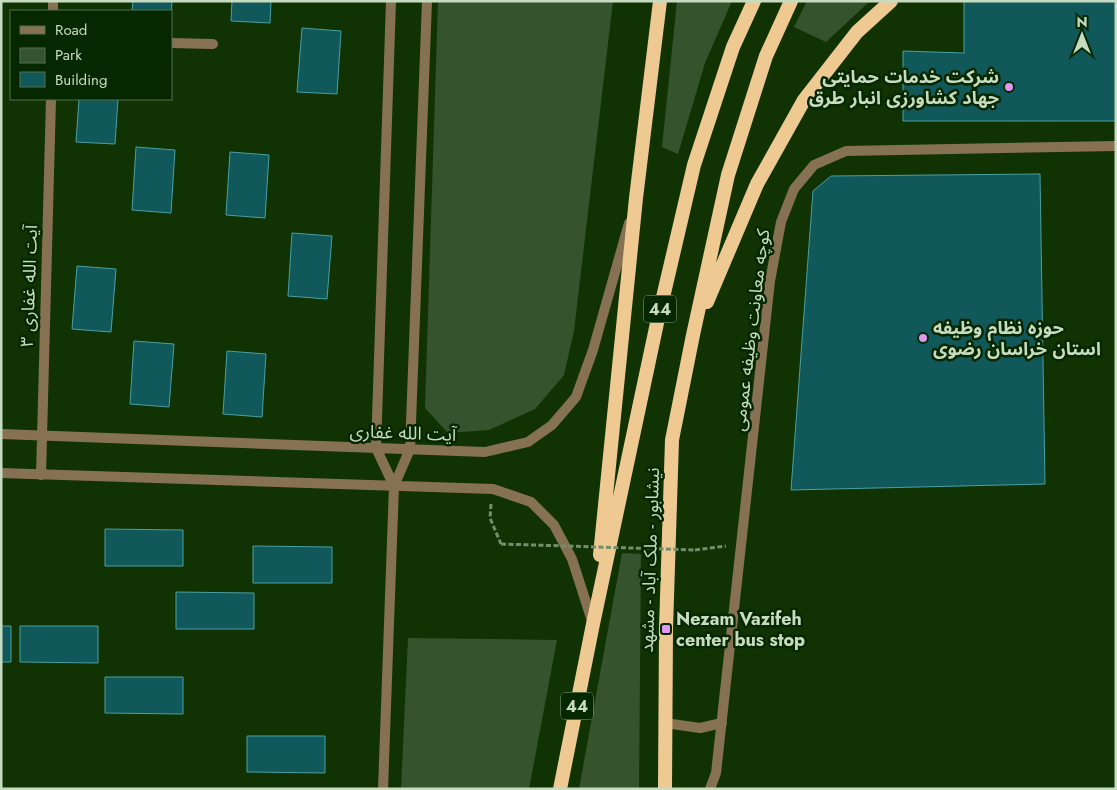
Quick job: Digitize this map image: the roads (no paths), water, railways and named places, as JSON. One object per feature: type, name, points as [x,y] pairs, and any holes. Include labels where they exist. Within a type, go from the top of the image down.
[{"type":"highway","name":"44","points":[[593,624],[636,198],[660,1]]},
{"type":"highway","name":"44","points":[[560,789],[657,323],[694,165],[733,47],[754,1]]},
{"type":"highway","name":"44","points":[[693,335],[728,175],[766,56],[791,1]]},
{"type":"highway","points":[[693,335],[757,184],[804,100],[857,32],[892,1]]},
{"type":"highway","name":"نیشابور - ملک آباد - مشهد","points":[[665,789],[666,629],[672,440],[693,335]]},
{"type":"street","points":[[391,1],[376,448],[394,486]]},
{"type":"street","points":[[383,789],[394,486],[410,449],[427,1]]},
{"type":"street","points":[[172,43],[213,44]]},
{"type":"street","name":"آیت الله غفاری ۳","points":[[41,475],[51,100]]},
{"type":"street","name":"کوچه معاونت وظیفه عمومی","points":[[710,789],[716,773],[770,281],[782,222],[794,189],[814,165],[846,151],[1116,146]]},
{"type":"street","name":"آیت الله غفاری","points":[[1,434],[485,452],[528,442],[552,425],[576,397],[593,350],[636,198]]},
{"type":"street","points":[[1,473],[493,489],[531,502],[554,525],[572,559],[593,624]]},
{"type":"street","points":[[665,723],[700,728],[722,722]]},
{"type":"place","name":"شرکت خدمات حمایتی جهاد کشاورزی انبار طرق","points":[[1009,87]]},
{"type":"place","name":"حوزه نظام وظیفه استان خراسان رضوی","points":[[923,338]]},
{"type":"place","name":"Nezam Vazifeh center bus stop","points":[[666,629]]}]
